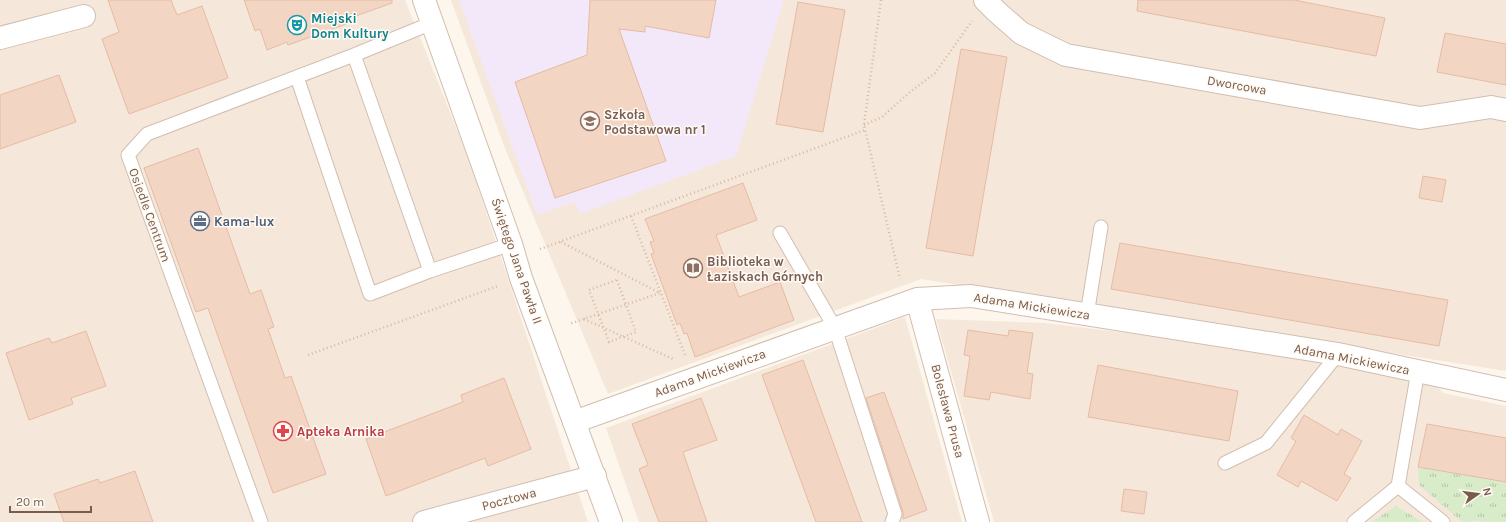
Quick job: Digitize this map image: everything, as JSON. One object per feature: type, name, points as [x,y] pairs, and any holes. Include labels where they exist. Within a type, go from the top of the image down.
[{"type":"street","name":"Świętego Jana Pawła II","points":[[424,0],[511,244],[521,278],[612,522]]},
{"type":"street","name":"Dworcowa","points":[[985,0],[1021,33],[1066,55],[1420,118],[1491,107],[1506,110]]},
{"type":"street","points":[[0,38],[84,16]]},
{"type":"street","name":"Adama Mickiewicza","points":[[574,422],[698,370],[835,328],[912,301],[971,296],[1338,354],[1506,390]]},
{"type":"street","name":"Bolesława Prusa","points":[[912,301],[978,522]]},
{"type":"street","name":"Pocztowa","points":[[424,522],[595,476]]},
{"type":"lane","name":"Osiedle Centrum","points":[[261,522],[128,155],[146,134],[354,55],[432,23]]},
{"type":"lane","points":[[354,55],[430,272]]},
{"type":"lane","points":[[297,77],[370,294],[511,244]]},
{"type":"lane","points":[[1087,315],[1101,227]]},
{"type":"lane","points":[[780,233],[835,328],[895,514],[892,522]]},
{"type":"lane","points":[[1225,462],[1266,443],[1338,354]]},
{"type":"lane","points":[[1354,522],[1398,486],[1418,371]]},
{"type":"lane","points":[[1398,486],[1443,522]]},
{"type":"path","points":[[881,0],[864,125],[912,301]]},
{"type":"path","points":[[864,125],[882,117],[910,92],[935,73],[974,18]]},
{"type":"path","points":[[540,248],[865,130]]},
{"type":"path","points":[[631,216],[660,293],[698,370]]},
{"type":"path","points":[[560,241],[660,293]]},
{"type":"path","points":[[308,355],[521,278]]},
{"type":"path","points":[[617,280],[626,304],[636,332],[609,342],[589,290],[617,280]]},
{"type":"path","points":[[569,324],[660,293]]},
{"type":"path","points":[[584,319],[698,370]]},
{"type":"shaded area","points":[[0,0],[405,0],[468,157],[588,522],[0,522]]},
{"type":"shaded area","points":[[451,0],[1506,0],[1506,371],[921,279],[608,394],[504,146]]},
{"type":"shaded area","points":[[459,0],[784,0],[736,156],[580,214],[575,202],[537,215]]},
{"type":"shaded area","points":[[905,317],[962,522],[639,522],[606,428]]},
{"type":"shaded area","points":[[936,319],[1045,323],[1317,356],[1425,373],[1443,393],[1506,406],[1506,522],[994,522]]},
{"type":"green space","points":[[1418,467],[1506,482],[1506,522],[1483,522],[1473,520],[1472,522],[1462,522],[1419,485]]},
{"type":"green space","points":[[1396,506],[1423,522],[1371,522]]},
{"type":"building","points":[[108,0],[171,0],[177,15],[202,6],[228,78],[129,114],[102,39],[119,32]]},
{"type":"building","name":"Miejski Dom Kultury","points":[[244,0],[392,0],[392,3],[350,18],[352,22],[288,45],[287,42],[267,50],[260,29],[255,31]]},
{"type":"building","name":"Szkoła Podstawowa nr 1","points":[[590,0],[716,0],[709,38],[645,26],[645,32],[619,29],[666,161],[555,198],[515,82],[587,55]]},
{"type":"building","points":[[1138,0],[1294,0],[1385,18],[1376,56],[1137,11]]},
{"type":"building","points":[[798,2],[845,10],[823,132],[776,124]]},
{"type":"building","points":[[1445,33],[1506,44],[1506,85],[1437,72]]},
{"type":"building","points":[[961,49],[1007,57],[973,256],[926,248]]},
{"type":"building","points":[[59,75],[76,122],[0,149],[0,95]]},
{"type":"building","points":[[198,148],[250,294],[261,290],[274,327],[268,329],[285,378],[291,376],[326,474],[273,493],[208,308],[196,312],[144,168]]},
{"type":"building","points":[[1423,176],[1446,180],[1442,202],[1419,198]]},
{"type":"building","points":[[743,183],[757,220],[716,235],[739,297],[780,282],[794,320],[695,357],[687,333],[684,334],[680,323],[677,325],[651,254],[654,253],[650,242],[654,241],[645,219]]},
{"type":"building","points":[[1120,243],[1448,300],[1439,346],[1111,289]]},
{"type":"building","points":[[968,330],[1008,336],[1009,330],[1033,333],[1027,373],[1033,374],[1030,399],[991,392],[989,400],[964,396],[970,356],[964,355]]},
{"type":"building","points":[[86,331],[106,386],[71,398],[73,404],[29,420],[6,353],[49,338],[52,343]]},
{"type":"building","points":[[803,360],[862,522],[816,522],[762,375]]},
{"type":"building","points":[[1098,365],[1238,391],[1229,441],[1088,417]]},
{"type":"building","points":[[504,378],[531,449],[488,466],[485,458],[386,496],[366,439],[463,402],[461,395]]},
{"type":"building","points":[[884,392],[927,510],[903,519],[903,512],[866,398]]},
{"type":"building","points":[[701,398],[717,440],[683,452],[707,522],[659,522],[639,469],[648,465],[632,424]]},
{"type":"building","points":[[1304,415],[1338,435],[1341,429],[1362,441],[1344,474],[1351,478],[1337,501],[1301,481],[1298,487],[1277,475],[1296,441],[1291,438]]},
{"type":"building","points":[[1427,424],[1506,438],[1506,482],[1418,467]]},
{"type":"building","points":[[135,471],[153,522],[64,522],[54,494],[98,479],[100,483]]},
{"type":"building","points":[[1124,489],[1147,492],[1144,514],[1121,511]]},
{"type":"place","name":"Miejski Dom Kultury","points":[[297,25]]},
{"type":"place","name":"Szkoła Podstawowa nr 1","points":[[590,121]]},
{"type":"place","name":"Kama-lux","points":[[200,221]]},
{"type":"place","name":"Biblioteka w Łaziskach Górnych","points":[[693,268]]},
{"type":"place","name":"Apteka Arnika","points":[[283,431]]}]
